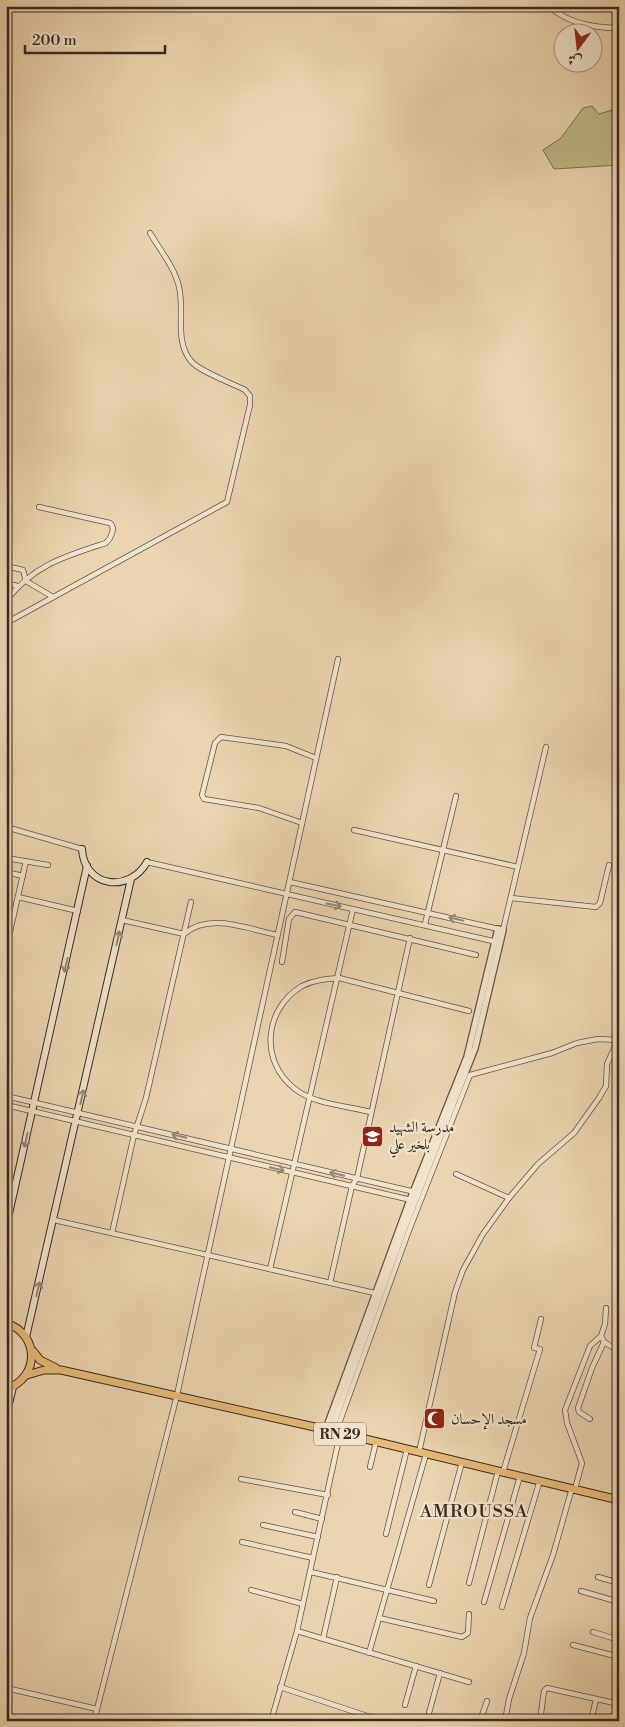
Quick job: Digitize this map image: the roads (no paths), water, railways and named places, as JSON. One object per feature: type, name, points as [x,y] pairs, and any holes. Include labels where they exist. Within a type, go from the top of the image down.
[{"type":"main road","points":[[6,1227],[8,1208],[78,911],[86,866],[82,849]]},
{"type":"main road","points":[[86,866],[96,876],[104,880],[122,882],[131,880],[143,869],[147,862]]},
{"type":"main road","points":[[26,1337],[77,1122],[131,880]]},
{"type":"main road","name":"RN 29","points":[[6,1323],[14,1326],[26,1337],[40,1360],[61,1370]]},
{"type":"main road","points":[[27,1375],[32,1358],[32,1348]]},
{"type":"main road","name":"RN 29","points":[[10,1388],[27,1375],[44,1370],[61,1370],[333,1431],[619,1500]]},
{"type":"main road","points":[[6,1416],[10,1388]]},
{"type":"street","points":[[549,6],[571,19],[597,28],[619,28]]},
{"type":"street","points":[[6,623],[227,502],[234,480],[250,405],[250,396],[245,390],[193,363],[185,353],[180,320],[179,288],[176,277],[150,233]]},
{"type":"street","points":[[6,601],[17,586],[52,561],[106,543],[110,539],[112,529],[110,523],[39,507]]},
{"type":"street","points":[[6,566],[23,570],[26,581],[53,597]]},
{"type":"street","points":[[6,583],[17,586]]},
{"type":"street","points":[[6,590],[12,593]]},
{"type":"street","points":[[94,1721],[177,1395],[338,659]]},
{"type":"street","points":[[302,823],[259,808],[204,799],[202,795],[215,744],[221,737],[286,746],[316,758]]},
{"type":"street","points":[[271,1721],[297,1631],[328,1495],[333,1431],[378,1294],[467,1058],[511,898],[546,747]]},
{"type":"street","points":[[424,924],[456,796]]},
{"type":"street","points":[[6,827],[82,849]]},
{"type":"street","points":[[354,830],[518,867]]},
{"type":"street","points":[[6,858],[48,865]]},
{"type":"street","points":[[6,949],[26,862]]},
{"type":"street","points":[[147,862],[498,942]]},
{"type":"street","points":[[511,898],[596,907],[600,902],[609,865]]},
{"type":"street","points":[[6,872],[23,876]]},
{"type":"street","points":[[290,882],[501,929]]},
{"type":"street","points":[[18,897],[78,911]]},
{"type":"street","points":[[112,1233],[134,1135],[146,1098],[191,902]]},
{"type":"street","points":[[270,1269],[353,909]]},
{"type":"street","points":[[282,962],[291,914],[295,912],[476,955]]},
{"type":"street","points":[[122,920],[184,934],[198,925],[214,922],[277,935]]},
{"type":"street","points":[[330,1283],[352,1186],[357,1178],[410,938]]},
{"type":"street","points":[[371,1112],[310,1098],[295,1089],[276,1065],[270,1050],[272,1021],[289,996],[303,986],[319,980],[337,978],[469,1011]]},
{"type":"street","points":[[333,1431],[470,1075],[552,1053],[577,1043],[598,1039],[618,1040],[608,1064],[606,1086],[590,1113],[574,1133],[538,1164],[509,1198],[483,1234],[462,1270],[455,1292],[422,1453],[369,1653]]},
{"type":"street","points":[[6,1096],[416,1192]]},
{"type":"street","points":[[6,1105],[413,1200]]},
{"type":"street","points":[[456,1174],[509,1198]]},
{"type":"street","points":[[54,1220],[378,1294]]},
{"type":"street","points":[[505,1721],[509,1699],[524,1653],[530,1618],[553,1555],[582,1463],[567,1423],[565,1410],[590,1346],[601,1336],[606,1324],[606,1308]]},
{"type":"street","points":[[469,1583],[500,1472],[540,1349],[534,1348],[542,1319]]},
{"type":"street","points":[[601,1336],[604,1342],[619,1351]]},
{"type":"street","points":[[590,1419],[578,1408],[592,1368],[604,1342]]},
{"type":"street","points":[[370,1467],[376,1442]]},
{"type":"street","points":[[386,1534],[407,1450]]},
{"type":"street","points":[[429,1586],[462,1462]]},
{"type":"street","points":[[484,1602],[520,1476]]},
{"type":"street","points":[[241,1479],[328,1495]]},
{"type":"street","points":[[502,1607],[540,1480]]},
{"type":"street","points":[[295,1512],[322,1519]]},
{"type":"street","points":[[263,1525],[318,1537]]},
{"type":"street","points":[[242,1542],[313,1558]]},
{"type":"street","points":[[310,1572],[434,1601]]},
{"type":"street","points":[[323,1639],[337,1577]]},
{"type":"street","points":[[598,1577],[619,1583]]},
{"type":"street","points":[[250,1590],[303,1604]]},
{"type":"street","points":[[580,1591],[619,1602]]},
{"type":"street","points":[[378,1618],[462,1637],[468,1633],[469,1614]]},
{"type":"street","points":[[297,1631],[468,1682]]},
{"type":"street","points":[[593,1632],[619,1640]]},
{"type":"street","points":[[573,1645],[619,1657]]},
{"type":"street","points":[[405,1705],[416,1666]]},
{"type":"street","points":[[429,1713],[440,1673]]},
{"type":"street","points":[[280,1686],[382,1721]]},
{"type":"street","points":[[6,1688],[97,1709]]},
{"type":"street","points":[[540,1721],[544,1691],[547,1688],[619,1704]]},
{"type":"street","points":[[591,1721],[596,1698]]},
{"type":"street","points":[[480,1721],[487,1701]]},
{"type":"place","name":"مدرسة الشهيد بلخير علي","points":[[373,1136]]},
{"type":"place","name":"مسجد الإحسان","points":[[435,1419]]},
{"type":"district","name":"AMROUSSA","points":[[474,1511]]}]
